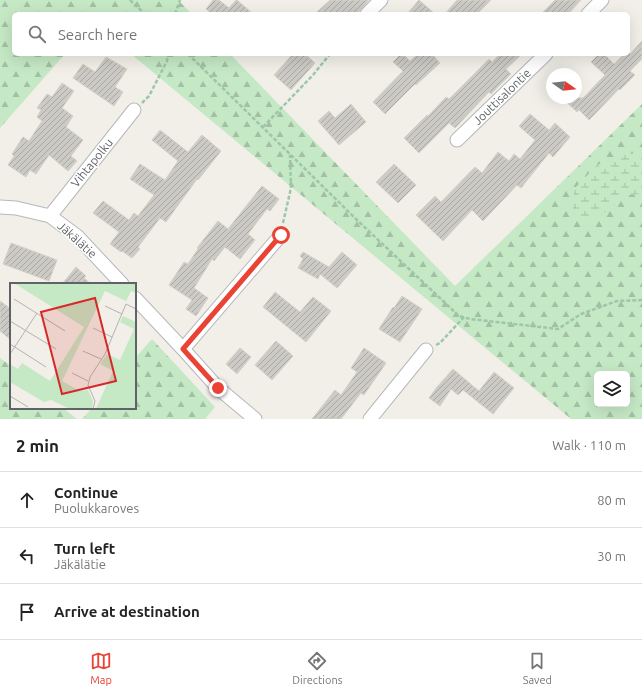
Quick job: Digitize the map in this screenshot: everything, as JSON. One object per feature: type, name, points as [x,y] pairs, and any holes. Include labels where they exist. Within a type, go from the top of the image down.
[{"type":"street","points":[[369,12],[381,0]]},
{"type":"street","points":[[590,12],[602,0]]},
{"type":"street","name":"Jouttisalontie","points":[[457,140],[544,56]]},
{"type":"street","name":"Vihtapolku","points":[[50,216],[134,110]]},
{"type":"street","name":"Jäkälätie","points":[[0,207],[16,208],[50,216],[77,236],[121,283]]},
{"type":"street","points":[[183,349],[281,235]]},
{"type":"street","points":[[136,299],[218,388],[255,419]]},
{"type":"street","points":[[370,419],[426,350]]},
{"type":"path","points":[[130,0],[143,12]]},
{"type":"path","points":[[176,12],[180,0]]},
{"type":"path","points":[[134,110],[149,96],[167,61],[168,56]]},
{"type":"path","points":[[190,56],[356,219],[459,316],[470,319],[558,329],[581,314],[617,301],[642,300]]},
{"type":"path","points":[[263,127],[313,75],[328,56]]},
{"type":"path","points":[[281,235],[291,188],[290,155]]},
{"type":"path","points":[[426,350],[440,343],[464,317]]},
{"type":"green space","points":[[0,0],[178,0],[190,12],[12,12],[12,56],[63,56],[0,128]]},
{"type":"green space","points":[[133,56],[232,56],[455,286],[642,104],[642,419],[571,419]]},
{"type":"green space","points":[[642,153],[642,194],[627,195],[600,216],[586,221],[576,218],[572,204],[575,188],[597,165],[627,154]]},
{"type":"green space","points":[[152,339],[215,407],[205,419],[82,419],[91,409],[136,409],[136,357]]},
{"type":"green space","points":[[0,358],[10,365],[10,409],[64,409],[77,419],[0,419]]},
{"type":"building","points":[[213,0],[219,0],[229,8],[237,0],[251,12],[210,12],[206,9]]},
{"type":"building","points":[[330,0],[369,0],[359,12],[317,12]]},
{"type":"building","points":[[419,0],[433,12],[409,12]]},
{"type":"building","points":[[457,0],[491,0],[479,12],[447,12]]},
{"type":"building","points":[[555,0],[581,0],[570,12],[543,12]]},
{"type":"building","points":[[642,41],[642,59],[630,71],[635,75],[589,120],[579,110],[577,112],[568,104],[582,104],[582,98],[605,75],[591,62],[597,56],[606,56],[614,64],[622,56],[630,56],[630,54]]},
{"type":"building","points":[[291,56],[307,56],[315,63],[291,90],[274,75]]},
{"type":"building","points":[[399,56],[405,56],[410,61],[416,56],[434,56],[440,63],[416,85],[415,84],[385,114],[373,102],[403,71],[393,62]]},
{"type":"building","points":[[498,56],[520,56],[506,69],[511,74],[491,94],[489,92],[455,128],[449,123],[419,153],[404,138],[446,97],[449,99],[489,59],[492,62]]},
{"type":"building","points":[[106,57],[127,69],[115,87],[123,92],[114,106],[73,78],[83,64],[95,72]]},
{"type":"building","points":[[62,83],[74,91],[62,108],[73,116],[66,127],[83,140],[71,156],[77,161],[68,171],[49,155],[36,174],[30,170],[26,177],[8,165],[14,156],[12,154],[23,137],[29,141],[42,121],[37,117],[41,110],[37,108],[47,94],[52,97]]},
{"type":"building","points":[[351,104],[366,122],[339,145],[318,121],[329,111],[335,118]]},
{"type":"building","points":[[530,114],[549,130],[555,123],[570,137],[553,157],[549,153],[521,188],[517,185],[483,221],[472,210],[443,241],[416,215],[435,196],[441,202],[475,167],[482,173],[498,152],[509,161],[514,154],[520,159],[535,140],[519,126]]},
{"type":"building","points":[[160,130],[188,152],[202,135],[221,151],[198,180],[197,179],[166,222],[160,218],[138,247],[140,249],[132,258],[110,244],[119,232],[93,213],[103,201],[129,220],[134,213],[138,216],[154,195],[130,179],[140,164],[165,180],[178,161],[152,140]]},
{"type":"building","points":[[394,164],[416,185],[398,203],[376,182]]},
{"type":"building","points":[[262,186],[279,199],[270,211],[267,209],[248,234],[255,240],[240,259],[225,247],[214,261],[212,259],[194,288],[208,298],[196,316],[186,309],[192,300],[169,285],[184,262],[188,264],[198,249],[197,248],[218,221],[228,229]]},
{"type":"building","points":[[11,243],[57,260],[49,281],[3,264]]},
{"type":"building","points":[[303,252],[329,267],[342,252],[357,265],[337,288],[320,274],[318,279],[298,268],[303,259],[300,256]]},
{"type":"building","points":[[76,267],[86,276],[84,278],[90,283],[63,283]]},
{"type":"building","points":[[275,292],[300,312],[313,297],[331,311],[306,342],[263,307]]},
{"type":"building","points":[[402,296],[422,309],[400,342],[379,329]]},
{"type":"building","points":[[0,301],[10,308],[10,339],[0,331]]},
{"type":"building","points":[[276,341],[293,356],[272,380],[255,365]]},
{"type":"building","points":[[240,348],[251,357],[237,374],[226,364]]},
{"type":"building","points":[[364,348],[386,363],[364,395],[361,393],[341,419],[312,419],[335,390],[341,395],[357,372],[351,368]]},
{"type":"building","points":[[453,369],[479,391],[494,372],[514,388],[493,414],[463,390],[458,395],[451,389],[440,406],[429,398]]},
{"type":"route","points":[[218,388],[183,349],[281,235]]}]
